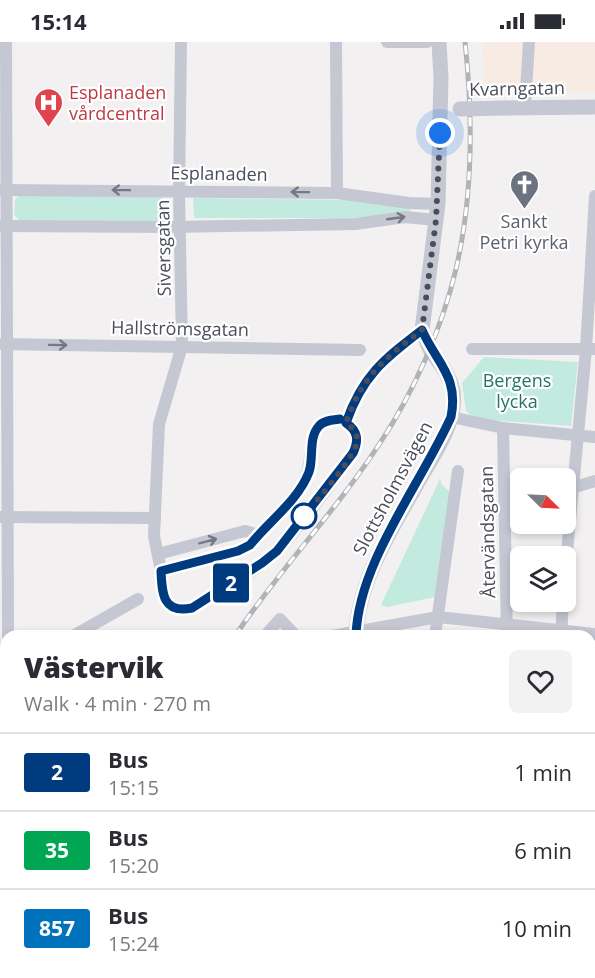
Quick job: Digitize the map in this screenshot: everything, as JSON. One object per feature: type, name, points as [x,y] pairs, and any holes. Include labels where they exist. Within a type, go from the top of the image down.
[{"type":"street","points":[[6,42],[3,344],[4,517],[8,630]]},
{"type":"street","name":"Siversgatan","points":[[181,42],[179,191],[182,346],[159,424],[154,536],[164,598],[173,607],[184,610],[192,608],[277,551],[353,453],[357,444],[356,432],[346,423]]},
{"type":"street","points":[[336,42],[337,193]]},
{"type":"street","points":[[387,42],[427,42]]},
{"type":"street","points":[[161,571],[238,551],[250,545],[304,483],[311,464],[313,440],[318,427],[332,420],[340,419],[346,423],[354,401],[376,368],[422,330],[438,204],[440,42]]},
{"type":"street","points":[[525,107],[529,42]]},
{"type":"street","name":"Kvarngatan","points":[[440,109],[595,107]]},
{"type":"street","name":"Esplanaden","points":[[3,190],[337,193],[409,203],[438,204]]},
{"type":"street","points":[[574,468],[590,349],[595,196]]},
{"type":"street","points":[[4,226],[181,227],[355,224],[405,217],[436,220]]},
{"type":"street","name":"Slottsholmsvägen","points":[[356,630],[358,610],[371,570],[451,417],[454,403],[451,383],[429,347],[422,330]]},
{"type":"street","name":"Hallströmsgatan","points":[[3,344],[360,350]]},
{"type":"street","points":[[472,349],[590,349]]},
{"type":"street","points":[[451,417],[503,428],[595,437]]},
{"type":"street","name":"Återvändsgatan","points":[[503,428],[507,630]]},
{"type":"street","points":[[436,630],[458,471]]},
{"type":"street","points":[[576,487],[595,481]]},
{"type":"street","points":[[4,517],[155,518]]},
{"type":"street","points":[[158,554],[246,531],[258,535]]},
{"type":"street","points":[[84,630],[138,599]]},
{"type":"street","points":[[561,630],[562,612]]},
{"type":"street","points":[[371,630],[438,617],[507,630]]},
{"type":"street","points":[[270,630],[280,619],[290,630]]},
{"type":"shaded area","points":[[482,42],[595,42],[595,92],[486,92]]},
{"type":"green space","points":[[20,194],[158,195],[167,202],[169,213],[167,222],[20,221],[14,215],[15,200]]},
{"type":"green space","points":[[193,198],[353,200],[411,207],[410,212],[351,218],[194,218]]},
{"type":"green space","name":"Bergens lycka","points":[[484,357],[578,362],[571,426],[476,419],[466,411],[462,383]]},
{"type":"green space","points":[[440,479],[442,485],[450,492],[435,597],[387,607],[381,605]]},
{"type":"railway","points":[[239,630],[380,443],[404,403],[435,337],[456,269],[466,213],[470,127],[465,42]]},
{"type":"bus line","name":"2","points":[[340,419],[322,423],[318,427],[313,440],[311,464],[304,483],[250,545],[238,551],[161,571],[162,590],[164,598],[173,607],[184,610],[192,608],[277,551],[353,453],[357,444],[357,436],[354,428],[346,423],[354,401],[382,361],[422,330],[429,347],[451,383],[454,403],[451,417],[441,441],[390,531],[371,570],[358,610],[356,630]]},
{"type":"place","name":"Esplanaden vårdcentral","points":[[48,128]]},
{"type":"place","name":"Sankt Petri kyrka","points":[[524,210]]},
{"type":"route","points":[[304,516],[347,462],[357,444],[354,428],[346,423],[354,401],[382,361],[422,330],[438,204],[440,133]]}]
